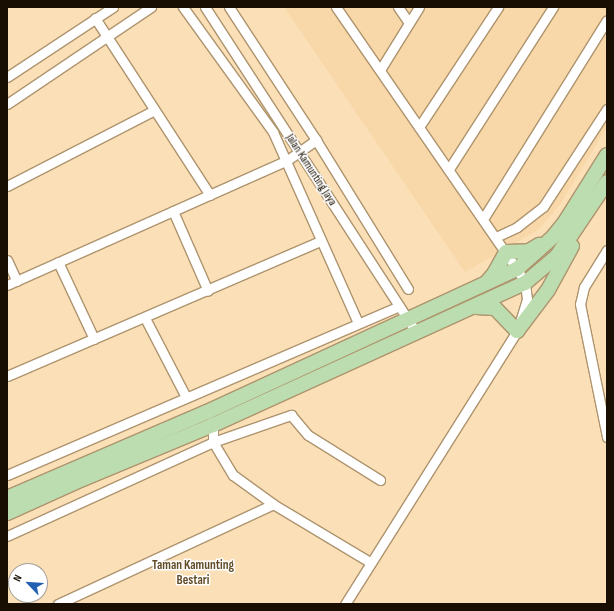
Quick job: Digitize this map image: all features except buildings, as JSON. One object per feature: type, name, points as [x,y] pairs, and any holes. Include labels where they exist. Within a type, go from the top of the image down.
[{"type":"main road","points":[[7,513],[83,471],[207,412],[409,321],[518,269],[553,237],[565,222],[607,155]]},
{"type":"main road","points":[[7,498],[213,425],[525,283],[557,256],[607,182]]},
{"type":"main road","points":[[476,306],[495,308],[517,331],[534,311],[559,270],[573,245],[580,221]]},
{"type":"main road","points":[[484,285],[494,274],[506,252],[529,251],[553,237]]},
{"type":"street","points":[[7,76],[113,7]]},
{"type":"street","points":[[7,104],[151,7]]},
{"type":"street","points":[[183,7],[272,132],[358,323]]},
{"type":"street","name":"Jalan Kamunting Jaya","points":[[205,7],[417,333]]},
{"type":"street","points":[[229,7],[316,140],[408,289]]},
{"type":"street","points":[[336,7],[518,269],[525,283],[526,305],[517,331],[370,562],[345,604]]},
{"type":"street","points":[[398,7],[409,23]]},
{"type":"street","points":[[380,70],[419,7]]},
{"type":"street","points":[[419,127],[498,7]]},
{"type":"street","points":[[448,169],[553,7]]},
{"type":"street","points":[[95,18],[210,195]]},
{"type":"street","points":[[483,219],[607,20]]},
{"type":"street","points":[[496,237],[517,227],[543,207],[607,109]]},
{"type":"street","points":[[7,186],[155,110]]},
{"type":"street","points":[[7,285],[286,161],[316,140]]},
{"type":"street","points":[[173,211],[208,291]]},
{"type":"street","points":[[7,376],[321,242]]},
{"type":"street","points":[[607,250],[584,287],[580,304],[607,437]]},
{"type":"street","points":[[7,260],[17,281]]},
{"type":"street","points":[[58,262],[94,339]]},
{"type":"street","points":[[7,475],[399,306]]},
{"type":"street","points":[[145,318],[186,397]]},
{"type":"street","points":[[7,536],[213,442],[291,415],[308,435],[380,480]]},
{"type":"street","points":[[213,425],[213,442],[233,475],[273,504],[370,562]]},
{"type":"street","points":[[58,604],[273,504]]},
{"type":"shaded area","points":[[284,7],[607,7],[607,127],[561,203],[538,230],[465,272]]},
{"type":"district","name":"Taman Kamunting Bestari","points":[[193,574]]}]
